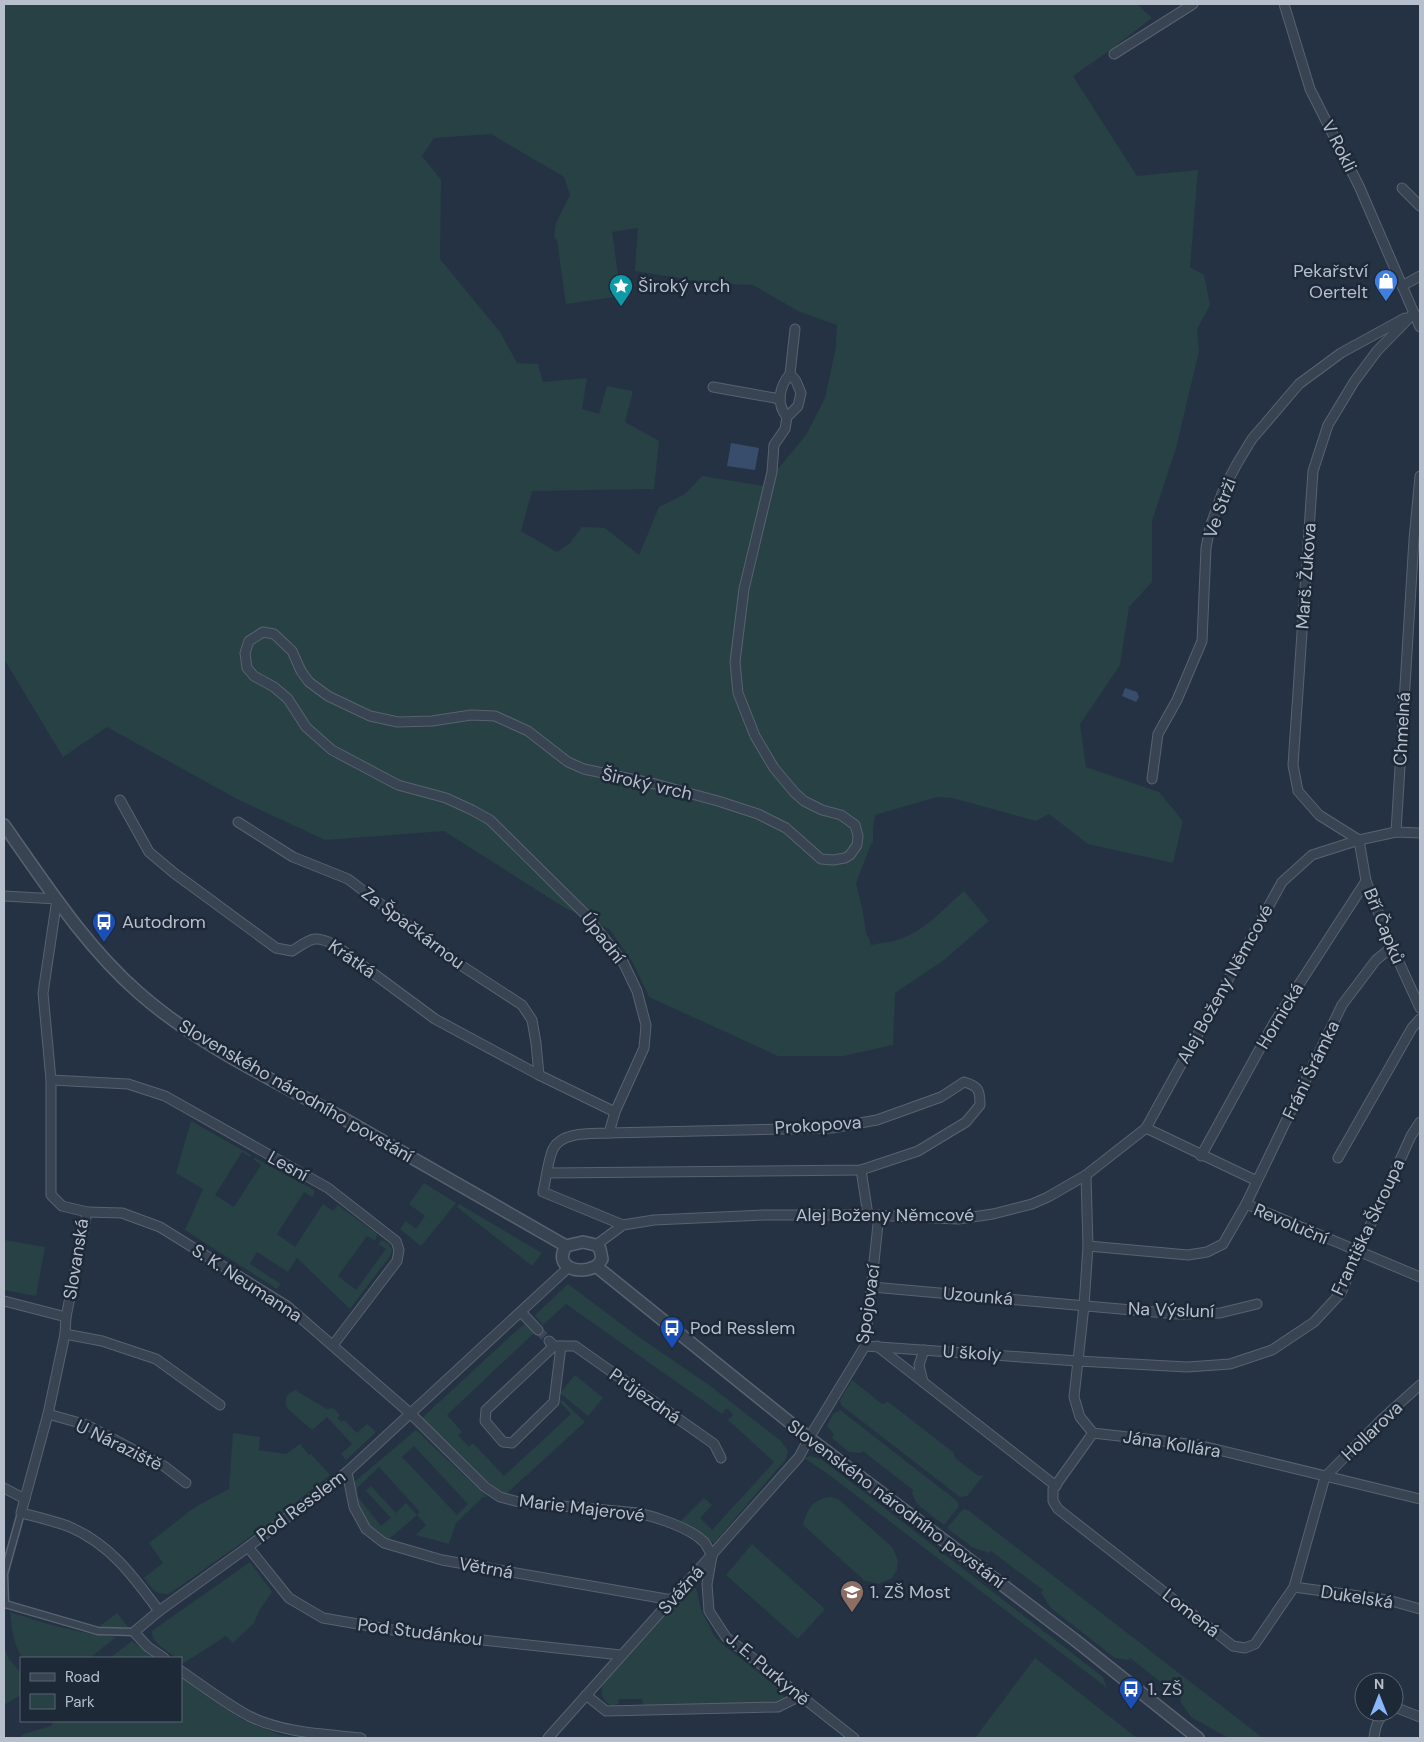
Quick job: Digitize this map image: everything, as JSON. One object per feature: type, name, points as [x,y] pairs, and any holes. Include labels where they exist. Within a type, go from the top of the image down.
[{"type":"street","points":[[1114,54],[1193,4]]},
{"type":"street","name":"V Rokli","points":[[1284,4],[1310,89],[1359,186],[1420,327]]},
{"type":"street","points":[[1402,188],[1420,206]]},
{"type":"street","points":[[1402,286],[1420,276]]},
{"type":"street","name":"Ve Strži","points":[[1152,779],[1158,734],[1177,700],[1202,641],[1206,548],[1210,527],[1224,488],[1238,462],[1252,439],[1299,384],[1341,353],[1414,313]]},
{"type":"street","name":"Marš. Žukova","points":[[1359,840],[1319,815],[1298,791],[1294,765],[1314,471],[1328,425],[1354,382],[1376,351],[1414,313]]},
{"type":"street","points":[[787,417],[781,409],[780,399],[783,383],[790,374],[795,329]]},
{"type":"street","name":"Široký vrch","points":[[446,798],[398,785],[332,750],[306,727],[288,699],[274,687],[254,676],[247,668],[245,653],[249,641],[263,632],[274,634],[292,652],[301,671],[309,682],[328,696],[370,716],[398,722],[432,722],[471,715],[495,716],[528,731],[568,762],[584,769],[655,784],[758,814],[786,828],[821,859],[833,860],[850,855],[857,845],[858,836],[855,824],[841,814],[822,810],[804,801],[774,768],[754,736],[738,693],[734,662],[744,589],[772,472],[774,445],[786,429],[787,417],[798,406],[801,393],[796,381],[790,374]]},
{"type":"street","points":[[713,387],[780,399]]},
{"type":"street","name":"Chmelná","points":[[1396,832],[1420,476]]},
{"type":"street","name":"Úpadní","points":[[446,798],[490,820],[584,913],[623,962],[637,991],[646,1025],[644,1048],[615,1112],[609,1133]]},
{"type":"street","name":"Krátká","points":[[120,800],[149,852],[174,873],[276,948],[292,951],[311,939],[322,938],[335,945],[436,1019],[539,1075],[615,1112]]},
{"type":"street","name":"Za Špačkárnou","points":[[238,822],[292,857],[348,879],[462,966],[522,1005],[532,1020],[539,1075]]},
{"type":"street","name":"Slovenského národního povstání","points":[[4,825],[57,899],[107,961],[138,992],[169,1017],[246,1066],[339,1116],[566,1246]]},
{"type":"street","name":"Alej Boženy Němcové","points":[[596,1245],[623,1226],[663,1220],[765,1216],[868,1215],[958,1219],[993,1214],[1032,1204],[1048,1197],[1086,1175],[1146,1128],[1282,882],[1312,855],[1359,840],[1396,832],[1420,833]]},
{"type":"street","name":"Bří Čapků","points":[[1359,840],[1366,881],[1392,947],[1420,1008]]},
{"type":"street","name":"Hornická","points":[[1201,1156],[1274,1023],[1366,881]]},
{"type":"street","points":[[4,896],[57,899]]},
{"type":"street","name":"Slovanská","points":[[57,899],[43,994],[51,1080],[51,1195],[62,1206],[86,1212],[66,1317],[65,1334],[48,1414],[4,1574],[5,1604],[98,1631],[134,1632]]},
{"type":"street","name":"Fráni Šrámka","points":[[1088,1246],[1188,1255],[1207,1252],[1223,1244],[1246,1204],[1342,1005],[1376,960],[1392,947]]},
{"type":"street","points":[[1338,1158],[1412,1028],[1420,1019]]},
{"type":"street","name":"Lesní","points":[[51,1080],[128,1084],[165,1096],[328,1188],[396,1241],[399,1250],[397,1260],[333,1345]]},
{"type":"street","name":"Prokopova","points":[[548,1173],[861,1170],[918,1151],[966,1122],[980,1105],[980,1093],[973,1084],[964,1082],[941,1097],[876,1120],[832,1128],[609,1133],[576,1135],[560,1141],[553,1148],[543,1192],[623,1226]]},
{"type":"street","name":"Františka Škroupa","points":[[1078,1361],[1187,1367],[1230,1364],[1272,1350],[1314,1322],[1341,1293],[1411,1136],[1420,1122]]},
{"type":"street","points":[[1146,1128],[1201,1156],[1257,1181]]},
{"type":"street","points":[[861,1170],[868,1215]]},
{"type":"street","points":[[877,1346],[1056,1486],[1093,1433],[1080,1417],[1074,1398],[1084,1306],[1088,1246],[1086,1175]]},
{"type":"street","name":"Revoluční","points":[[1246,1204],[1420,1277]]},
{"type":"street","name":"S. K. Neumanna","points":[[86,1212],[122,1213],[160,1227],[287,1306],[411,1414]]},
{"type":"street","name":"Spojovací","points":[[809,1438],[865,1346],[879,1216]]},
{"type":"street","points":[[583,1242],[596,1245],[600,1249],[602,1259],[597,1267],[582,1270],[569,1268],[562,1260],[561,1253],[566,1246],[583,1242]]},
{"type":"street","name":"Slovenského národního povstání","points":[[597,1267],[809,1438],[1075,1640],[1198,1738]]},
{"type":"street","name":"Pod Resslem","points":[[134,1632],[160,1610],[248,1547],[347,1472],[569,1268]]},
{"type":"street","name":"Uzounká","points":[[872,1287],[1084,1306]]},
{"type":"street","points":[[4,1300],[66,1317]]},
{"type":"street","name":"Na Výsluní","points":[[1084,1306],[1177,1314],[1220,1313],[1257,1304]]},
{"type":"street","points":[[521,1312],[538,1330]]},
{"type":"street","points":[[65,1334],[102,1341],[156,1359],[220,1405]]},
{"type":"street","points":[[555,1345],[554,1402],[512,1443],[503,1442],[486,1421],[486,1410],[555,1345]]},
{"type":"street","name":"Průjezdná","points":[[555,1345],[575,1346],[714,1444],[721,1458]]},
{"type":"street","name":"U školy","points":[[865,1346],[1078,1361]]},
{"type":"street","points":[[923,1382],[920,1365],[924,1350]]},
{"type":"street","name":"Hollarova","points":[[1325,1477],[1382,1419],[1420,1385]]},
{"type":"street","name":"U Náraziště","points":[[48,1414],[87,1425],[164,1466],[186,1483]]},
{"type":"street","name":"Marie Majerové","points":[[411,1414],[485,1487],[500,1497],[519,1502],[638,1513],[657,1517],[682,1528],[704,1542],[712,1556]]},
{"type":"street","name":"Jána Kollára","points":[[1093,1433],[1198,1446],[1420,1499]]},
{"type":"street","name":"Svážná","points":[[548,1738],[799,1457],[809,1438]]},
{"type":"street","name":"Větrná","points":[[347,1472],[354,1507],[366,1529],[384,1543],[442,1560],[672,1600]]},
{"type":"street","name":"Lomená","points":[[1056,1486],[1053,1489],[1053,1500],[1058,1509],[1233,1646],[1245,1648],[1254,1644],[1294,1587],[1325,1477]]},
{"type":"street","points":[[4,1488],[25,1500]]},
{"type":"street","points":[[21,1513],[69,1527],[105,1546],[126,1568],[160,1610]]},
{"type":"street","name":"Pod Studánkou","points":[[248,1547],[289,1598],[323,1618],[399,1631],[621,1655]]},
{"type":"street","name":"J. E. Purkyně","points":[[712,1556],[707,1584],[709,1611],[726,1637],[854,1738]]},
{"type":"street","name":"Dukelská","points":[[1294,1587],[1388,1600],[1420,1609]]},
{"type":"street","points":[[134,1632],[148,1647],[163,1657]]},
{"type":"street","points":[[182,1672],[250,1716],[291,1730],[361,1738]]},
{"type":"street","points":[[586,1695],[606,1711],[778,1707],[800,1696]]},
{"type":"street","points":[[1404,1712],[1420,1717]]},
{"type":"street","points":[[1374,1738],[1375,1727],[1378,1722]]},
{"type":"green space","points":[[4,4],[1137,4],[1152,18],[1073,76],[1137,176],[1198,170],[1190,267],[1204,275],[1210,305],[1197,329],[1199,351],[1176,448],[1152,521],[1152,582],[1129,607],[1120,665],[1080,724],[1086,767],[1159,792],[1183,821],[1173,863],[1088,844],[1049,814],[1036,821],[952,798],[937,797],[875,815],[873,843],[856,883],[866,934],[871,945],[894,941],[923,927],[964,891],[989,921],[944,960],[895,993],[893,1045],[844,1056],[778,1056],[649,997],[632,961],[609,929],[565,908],[444,831],[325,840],[237,799],[107,727],[63,757],[4,659]],"holes":[[[491,134],[564,177],[570,195],[556,223],[554,237],[557,240],[566,304],[621,296],[612,232],[638,228],[635,271],[708,283],[753,285],[800,312],[837,325],[836,347],[825,398],[806,435],[777,470],[759,537],[752,535],[764,486],[702,476],[685,494],[659,507],[639,555],[605,528],[582,527],[570,543],[557,552],[521,531],[532,491],[654,489],[659,441],[625,422],[633,391],[607,386],[599,414],[582,409],[587,378],[543,382],[538,364],[517,363],[500,332],[440,259],[441,180],[422,156],[434,138]]]},
{"type":"green space","points":[[191,1121],[251,1155],[250,1157],[242,1152],[215,1195],[234,1207],[261,1165],[253,1159],[255,1158],[314,1190],[312,1197],[304,1192],[277,1234],[295,1247],[323,1204],[333,1211],[338,1205],[377,1234],[375,1241],[367,1236],[338,1276],[356,1290],[386,1249],[378,1244],[382,1240],[389,1244],[392,1250],[390,1256],[350,1309],[297,1258],[288,1272],[257,1252],[250,1264],[281,1284],[277,1289],[185,1230],[203,1189],[176,1173]]},
{"type":"green space","points":[[424,1183],[456,1203],[421,1246],[400,1229],[406,1221],[416,1229],[425,1216],[409,1204]]},
{"type":"green space","points":[[459,1204],[542,1253],[532,1266],[457,1207]]},
{"type":"green space","points":[[4,1240],[45,1247],[36,1296],[4,1290]]},
{"type":"green space","points":[[568,1284],[636,1335],[709,1385],[781,1441],[788,1451],[786,1459],[714,1543],[679,1523],[704,1498],[712,1505],[700,1518],[712,1530],[774,1462],[728,1420],[733,1415],[728,1409],[722,1414],[566,1304],[543,1325],[535,1315]]},
{"type":"green space","points":[[525,1324],[534,1333],[447,1415],[462,1432],[458,1435],[469,1447],[473,1443],[504,1476],[571,1414],[560,1402],[562,1400],[585,1422],[505,1495],[479,1475],[422,1418]]},
{"type":"green space","points":[[575,1375],[603,1398],[588,1416],[560,1393]]},
{"type":"green space","points":[[852,1380],[882,1404],[887,1401],[954,1453],[955,1458],[976,1474],[979,1476],[984,1475],[967,1496],[960,1497],[841,1405],[840,1400]]},
{"type":"green space","points":[[295,1390],[327,1409],[333,1408],[340,1415],[337,1418],[342,1422],[344,1420],[357,1433],[367,1424],[376,1432],[346,1460],[341,1454],[352,1444],[327,1417],[312,1430],[288,1409],[286,1398]]},
{"type":"green space","points":[[840,1410],[957,1501],[959,1506],[944,1525],[916,1502],[912,1493],[913,1490],[863,1451],[861,1453],[849,1452],[832,1438],[834,1434],[827,1426],[833,1414]]},
{"type":"green space","points":[[416,1430],[487,1497],[483,1497],[456,1523],[449,1544],[416,1535],[426,1525],[417,1515],[388,1540],[372,1528],[362,1517],[353,1483]],"holes":[[[414,1446],[468,1504],[457,1515],[402,1457]],[[379,1467],[420,1512],[417,1515],[406,1503],[396,1513],[371,1486],[366,1491],[391,1518],[381,1526],[357,1496],[357,1488]]]},
{"type":"green space","points":[[233,1433],[260,1437],[259,1450],[286,1454],[300,1444],[330,1475],[270,1523],[169,1594],[157,1592],[144,1578],[163,1563],[149,1543],[195,1507],[229,1489]]},
{"type":"green space","points":[[810,1456],[821,1459],[1103,1677],[1107,1688],[828,1474],[804,1458]]},
{"type":"green space","points":[[830,1497],[838,1499],[893,1548],[898,1561],[897,1570],[892,1578],[879,1584],[865,1581],[803,1525],[812,1506],[819,1500]]},
{"type":"green space","points":[[963,1509],[968,1510],[1263,1738],[1228,1738],[1191,1717],[1180,1701],[1181,1698],[1130,1658],[1128,1660],[1115,1658],[1051,1608],[1041,1593],[1043,1590],[991,1551],[989,1553],[972,1547],[947,1528]]},
{"type":"green space","points":[[752,1544],[825,1609],[798,1639],[726,1575]]},
{"type":"green space","points":[[250,1562],[272,1592],[259,1611],[254,1623],[233,1643],[226,1636],[184,1663],[182,1657],[176,1657],[157,1643],[152,1635],[152,1631]]},
{"type":"green space","points":[[690,1586],[694,1586],[697,1591],[701,1610],[715,1637],[782,1691],[784,1698],[778,1702],[648,1707],[643,1704],[642,1699],[619,1699],[618,1704],[612,1706],[606,1702],[602,1694],[603,1684]]},
{"type":"green space","points":[[10,1612],[62,1628],[116,1637],[91,1657],[22,1657],[15,1642]]},
{"type":"green space","points":[[117,1613],[128,1627],[97,1628]]},
{"type":"green space","points":[[132,1641],[154,1657],[111,1657]]},
{"type":"green space","points":[[4,1647],[9,1659],[20,1672],[20,1696],[4,1705]]},
{"type":"green space","points":[[1035,1658],[1137,1738],[975,1738]]},
{"type":"green space","points":[[182,1678],[243,1720],[280,1735],[304,1738],[20,1738],[23,1734],[51,1726],[53,1722],[182,1722]]},
{"type":"water","points":[[731,443],[759,448],[755,470],[727,466]]},
{"type":"water","points":[[1125,688],[1137,692],[1139,697],[1136,702],[1122,696]]},
{"type":"tunnel","points":[[538,1330],[549,1341]]},
{"type":"place","name":"Pekařství Oertelt","points":[[1386,302]]},
{"type":"place","name":"Široký vrch","points":[[621,307]]},
{"type":"place","name":"Autodrom","points":[[104,943]]},
{"type":"place","name":"Pod Resslem","points":[[672,1349]]},
{"type":"place","name":"1. ZŠ Most","points":[[852,1613]]},
{"type":"place","name":"1. ZŠ","points":[[1131,1710]]}]
